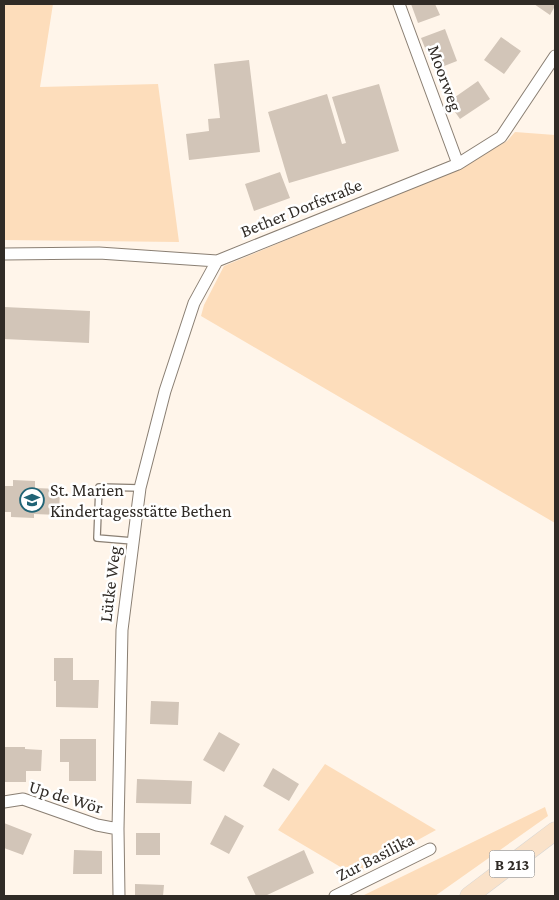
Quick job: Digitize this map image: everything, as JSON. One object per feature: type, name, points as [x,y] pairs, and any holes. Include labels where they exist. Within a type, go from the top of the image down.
[{"type":"main road","name":"B 213","points":[[469,896],[555,831]]},
{"type":"street","name":"Moorweg","points":[[399,4],[458,164]]},
{"type":"street","name":"Bether Dorfstraße","points":[[4,254],[99,253],[217,261],[458,164],[501,137],[555,56]]},
{"type":"street","name":"Lütke Weg","points":[[119,896],[118,829],[122,630],[140,488],[165,391],[194,303],[217,261]]},
{"type":"street","name":"Up de Wör","points":[[4,802],[23,799],[97,825],[118,829]]},
{"type":"street","name":"Zur Basilika","points":[[335,896],[430,849]]},
{"type":"lane","points":[[133,541],[97,538],[99,487],[140,488]]},
{"type":"shaded area","points":[[4,4],[53,4],[40,87],[158,84],[179,242],[4,240]]},
{"type":"shaded area","points":[[515,132],[555,135],[555,523],[201,316],[204,305],[224,266],[464,166],[507,141]]},
{"type":"shaded area","points":[[325,764],[436,830],[354,875],[278,830]]},
{"type":"shaded area","points":[[545,807],[548,816],[435,896],[362,896]]},
{"type":"building","points":[[411,4],[435,4],[440,15],[418,23]]},
{"type":"building","points":[[534,4],[555,4],[555,6],[550,15]]},
{"type":"building","points":[[445,29],[457,61],[434,70],[421,38]]},
{"type":"building","points":[[501,37],[521,51],[504,74],[484,60]]},
{"type":"building","points":[[249,60],[260,152],[189,160],[186,134],[209,131],[208,119],[220,118],[214,64]]},
{"type":"building","points":[[478,81],[490,99],[460,119],[448,102]]},
{"type":"building","points":[[379,84],[399,151],[289,183],[268,112],[327,94],[342,144],[346,143],[332,97]]},
{"type":"building","points":[[280,172],[290,198],[254,211],[245,184]]},
{"type":"building","points":[[4,307],[90,311],[89,343],[4,339]]},
{"type":"building","name":"St. Marien Kindertagesstätte Bethen","points":[[13,480],[35,481],[35,488],[60,489],[59,515],[34,514],[34,518],[11,517],[11,512],[4,512],[4,486],[13,486]]},
{"type":"building","points":[[54,658],[73,658],[73,680],[99,680],[98,708],[56,707]]},
{"type":"building","points":[[151,701],[179,702],[178,725],[150,724]]},
{"type":"building","points":[[219,732],[240,744],[224,772],[203,760]]},
{"type":"building","points":[[60,739],[96,739],[96,781],[69,781],[69,762],[60,762]]},
{"type":"building","points":[[4,747],[25,747],[25,749],[42,750],[41,771],[26,771],[26,782],[4,782]]},
{"type":"building","points":[[273,768],[299,784],[289,801],[263,786]]},
{"type":"building","points":[[137,779],[192,781],[191,804],[136,803]]},
{"type":"building","points":[[225,815],[244,826],[229,854],[210,844]]},
{"type":"building","points":[[4,823],[32,834],[23,855],[4,848]]},
{"type":"building","points":[[136,833],[160,833],[160,855],[136,855]]},
{"type":"building","points":[[74,850],[102,851],[102,874],[73,874]]},
{"type":"building","points":[[304,850],[314,873],[265,896],[256,896],[247,877]]},
{"type":"building","points":[[135,884],[164,885],[163,896],[135,896]]},
{"type":"place","name":"St. Marien Kindertagesstätte Bethen","points":[[32,500]]}]
